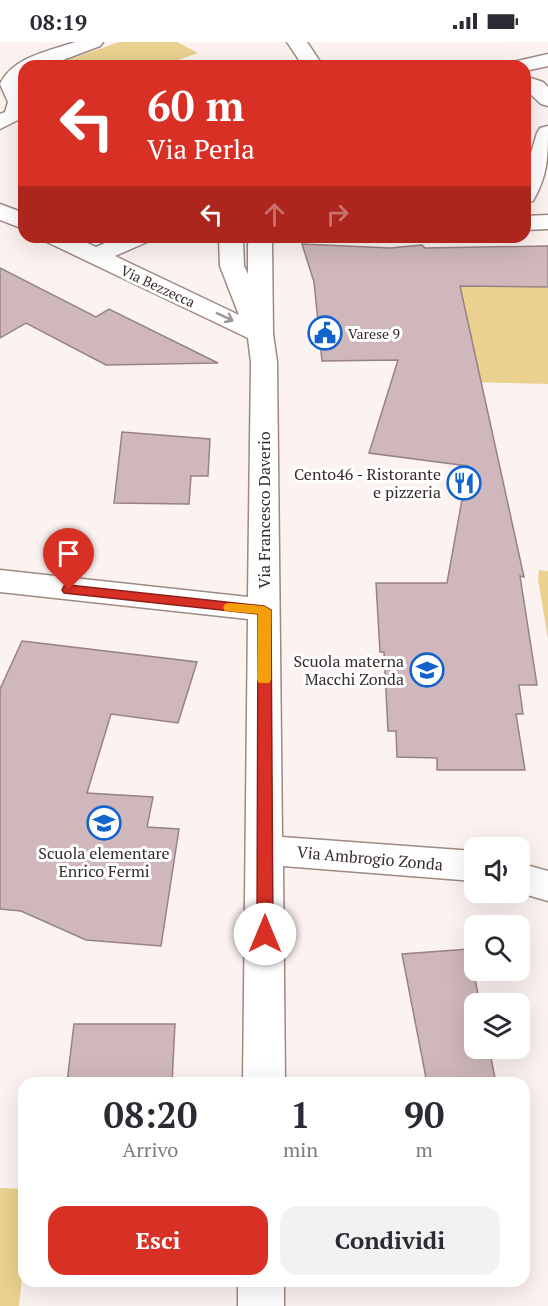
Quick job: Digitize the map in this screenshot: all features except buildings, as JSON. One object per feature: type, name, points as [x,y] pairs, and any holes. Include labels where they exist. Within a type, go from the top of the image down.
[{"type":"street","points":[[44,60],[93,42]]},
{"type":"street","points":[[297,42],[309,60]]},
{"type":"street","points":[[531,64],[548,60]]},
{"type":"street","points":[[18,74],[10,83],[18,100]]},
{"type":"street","points":[[531,84],[536,86],[548,100]]},
{"type":"street","points":[[0,123],[15,115],[18,105]]},
{"type":"street","points":[[531,187],[548,133]]},
{"type":"street","points":[[531,200],[548,209]]},
{"type":"street","points":[[0,211],[18,219]]},
{"type":"street","points":[[531,223],[548,222]]},
{"type":"street","name":"Via Bezzecca","points":[[68,243],[260,334]]},
{"type":"street","points":[[96,256],[125,243]]},
{"type":"street","name":"Via Francesco Daverio","points":[[231,243],[232,266],[260,334]]},
{"type":"street","name":"Via Francesco Daverio","points":[[261,243],[260,334],[264,362],[264,1077]]},
{"type":"street","points":[[0,581],[264,610]]},
{"type":"street","name":"Via Ambrogio Zonda","points":[[265,851],[310,852],[464,865]]},
{"type":"street","points":[[530,881],[548,886]]},
{"type":"street","points":[[261,1287],[261,1306]]},
{"type":"shaded area","points":[[119,42],[177,42],[198,53],[179,60],[68,60]]},
{"type":"shaded area","points":[[386,280],[464,286],[544,285],[548,288],[548,384],[462,382],[473,344],[466,313],[430,314]]},
{"type":"shaded area","points":[[539,570],[548,571],[548,639],[538,579]]},
{"type":"shaded area","points":[[0,1188],[18,1189],[18,1287],[21,1287],[19,1306],[0,1306]]},
{"type":"slow traffic","points":[[229,608],[264,610],[264,680]]},
{"type":"place","name":"Varese 9","points":[[325,333]]},
{"type":"place","name":"Cento46 - Ristorante e pizzeria","points":[[464,483]]},
{"type":"place","name":"Scuola materna Macchi Zonda","points":[[427,670]]},
{"type":"place","name":"Scuola elementare Enrico Fermi","points":[[104,823]]},
{"type":"route","points":[[69,590],[264,610],[265,934]]}]
